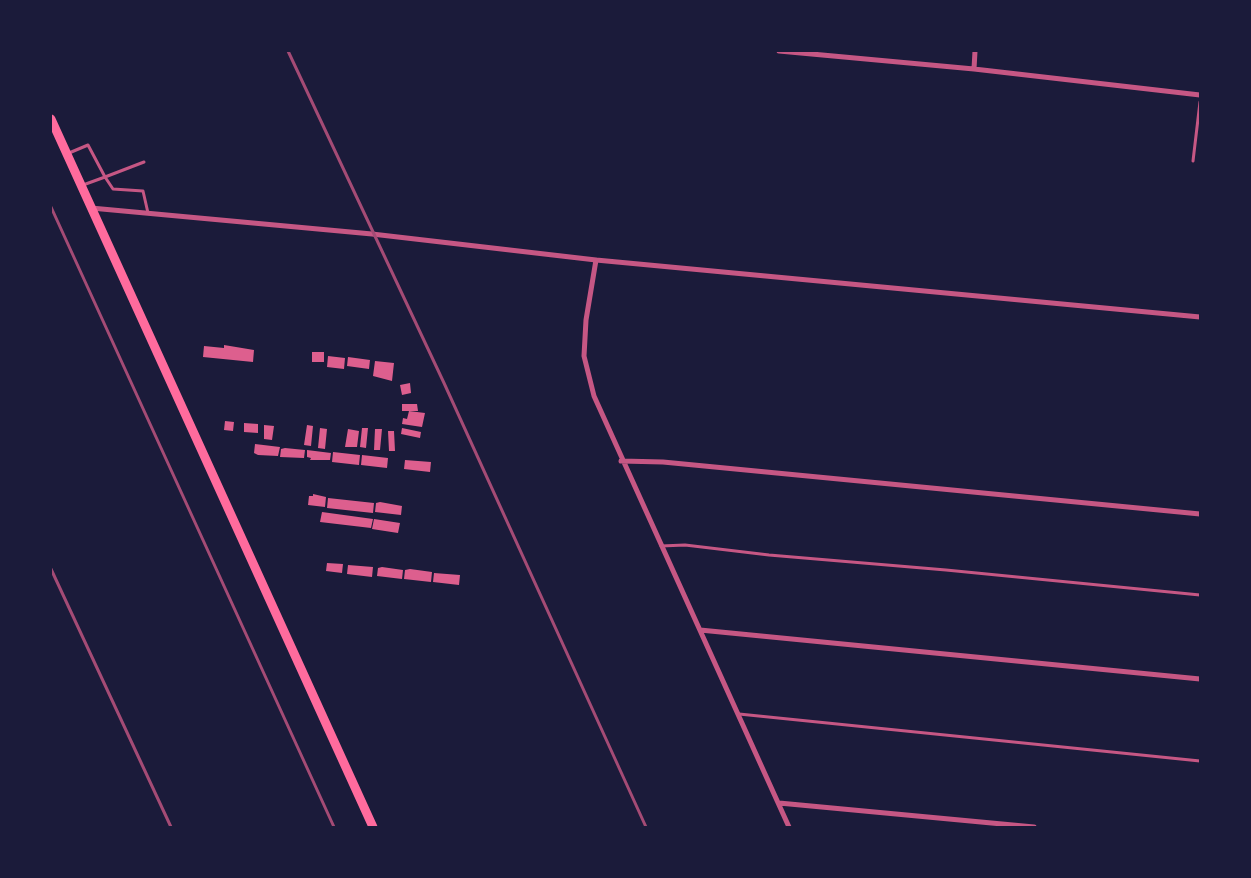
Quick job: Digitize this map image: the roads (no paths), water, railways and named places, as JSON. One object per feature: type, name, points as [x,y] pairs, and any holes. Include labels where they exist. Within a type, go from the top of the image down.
[{"type":"main road","points":[[51,118],[374,827]]},
{"type":"street","points":[[779,51],[974,69],[1200,95]]},
{"type":"street","points":[[974,69],[975,51]]},
{"type":"street","points":[[91,208],[372,234],[596,260],[1200,317]]},
{"type":"street","points":[[596,260],[586,320],[584,356],[594,396],[789,827]]},
{"type":"street","points":[[622,461],[663,462],[1200,514]]},
{"type":"street","points":[[700,630],[1200,679]]},
{"type":"street","points":[[778,803],[1034,827]]},
{"type":"lane","points":[[1193,161],[1200,102]]},
{"type":"lane","points":[[67,154],[88,145],[104,177],[113,189],[143,191],[148,213]]},
{"type":"lane","points":[[82,186],[144,162]]},
{"type":"lane","points":[[661,546],[685,544],[769,555],[1200,595]]},
{"type":"lane","points":[[738,714],[1200,761]]},
{"type":"railway","points":[[288,51],[444,383],[646,827]]},
{"type":"railway","points":[[51,207],[334,827]]},
{"type":"railway","points":[[51,569],[171,827]]}]
